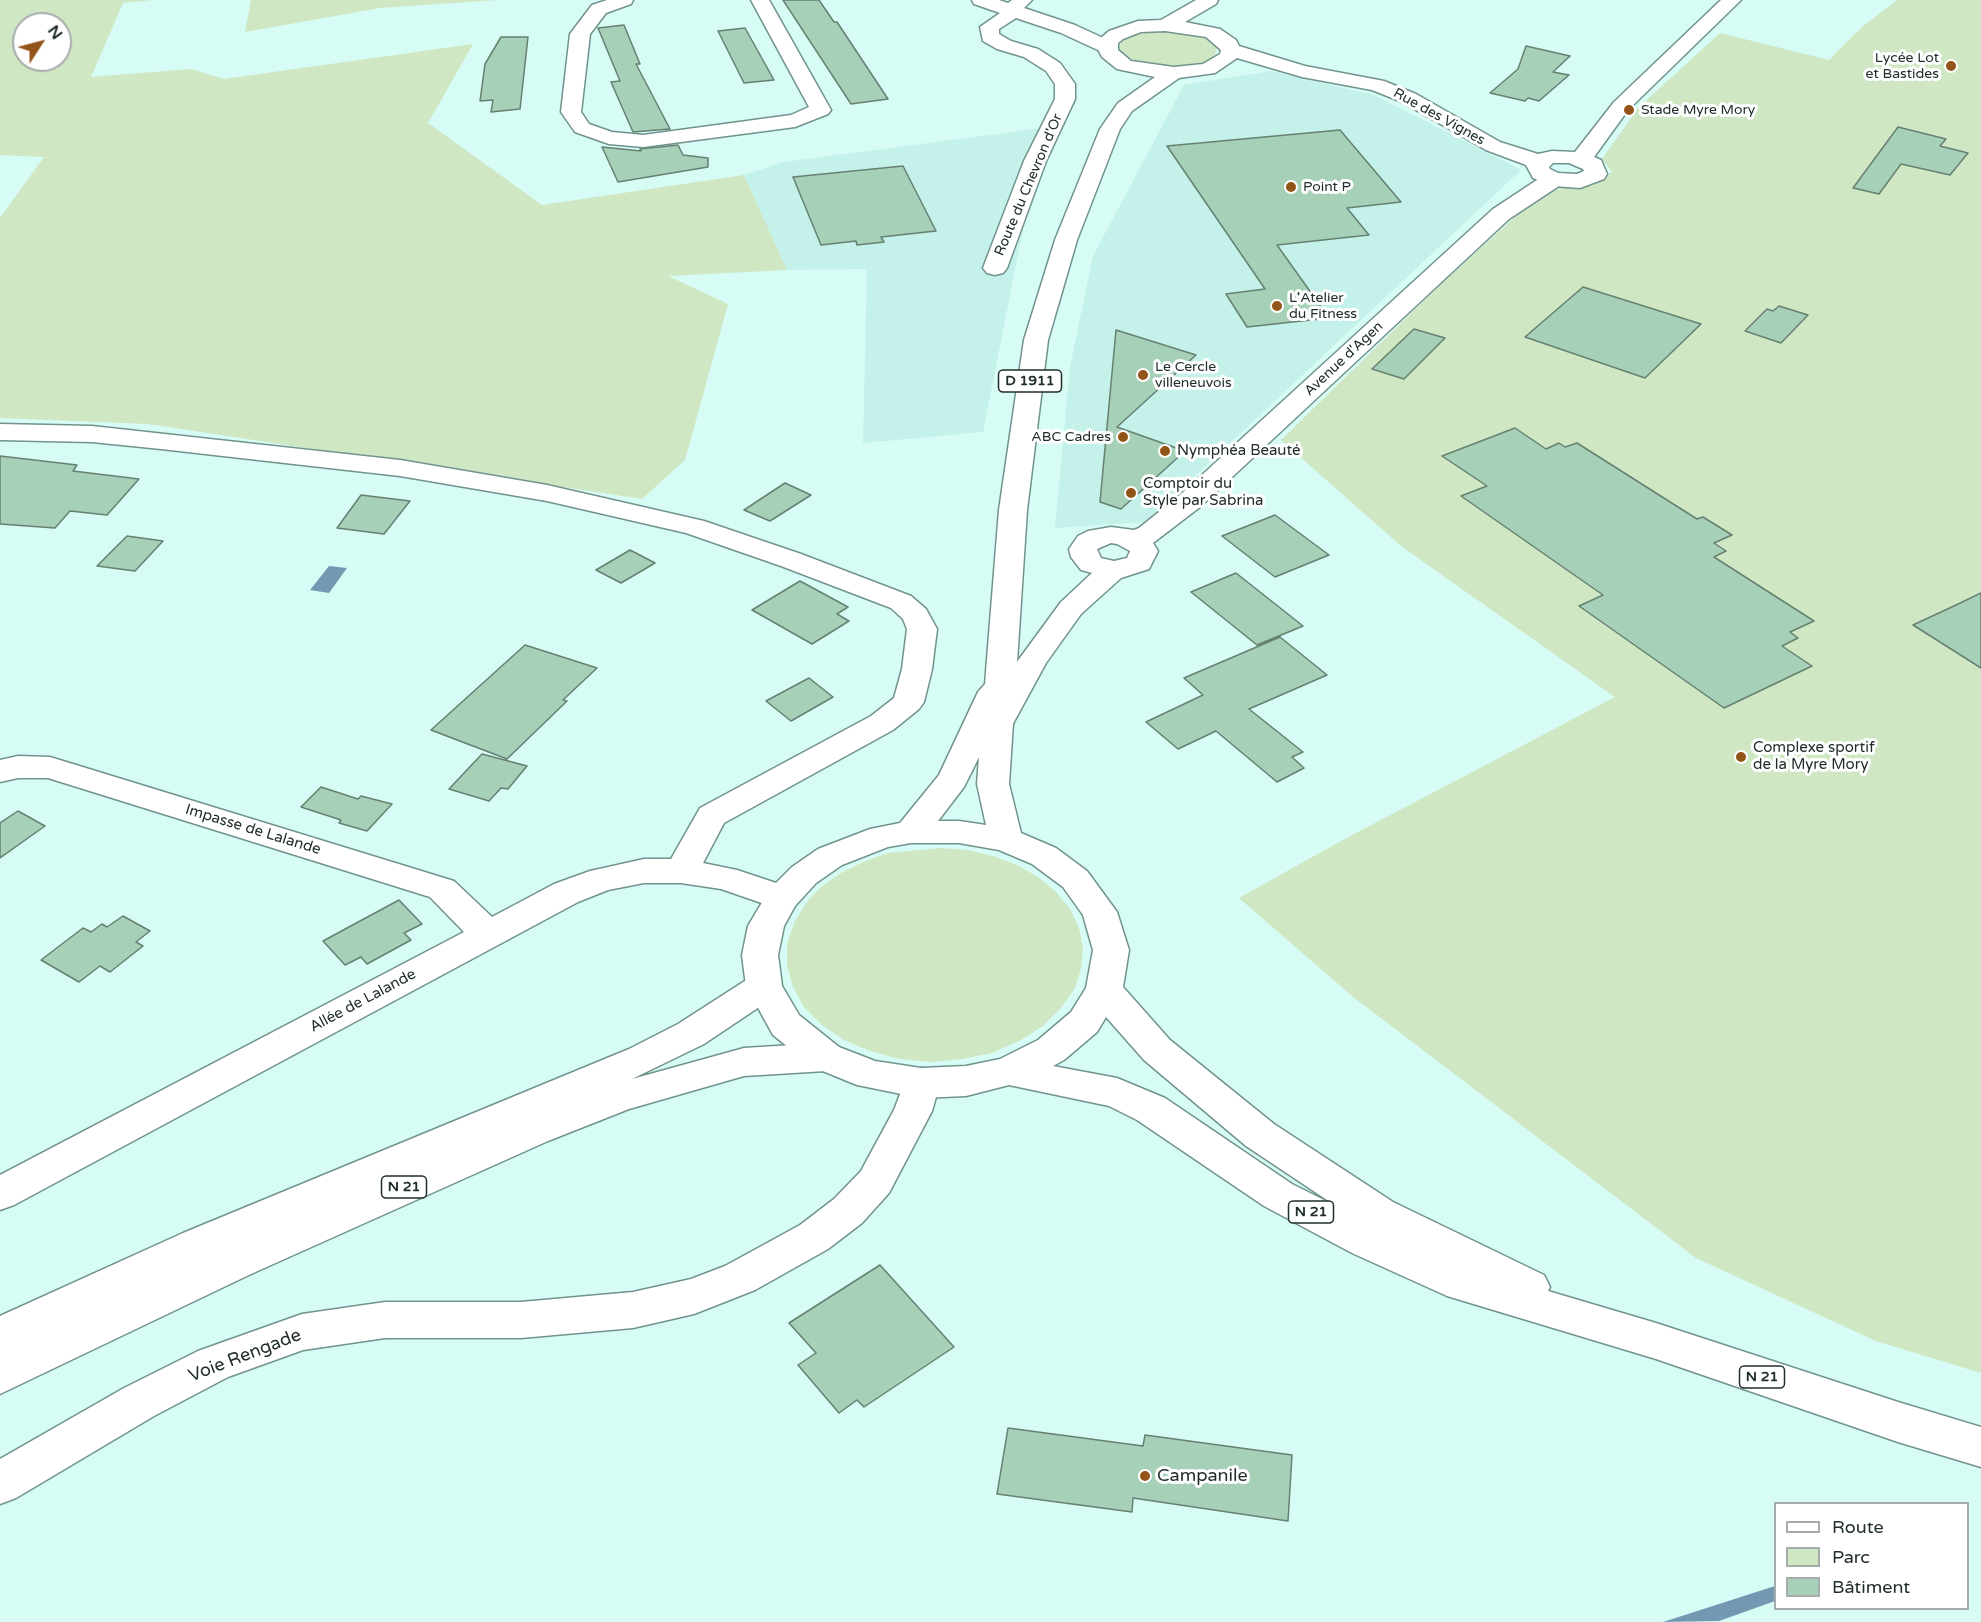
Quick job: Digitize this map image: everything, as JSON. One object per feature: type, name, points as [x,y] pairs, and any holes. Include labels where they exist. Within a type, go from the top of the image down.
[{"type":"main road","points":[[624,0],[598,9],[580,34],[571,112],[582,128],[609,138],[643,141],[795,121],[821,110],[760,0]]},
{"type":"main road","points":[[981,0],[1017,5],[1107,47]]},
{"type":"main road","points":[[1165,25],[1209,0]]},
{"type":"main road","points":[[1213,33],[1209,19],[1217,0]]},
{"type":"main road","points":[[1547,170],[1560,156],[1579,159],[1620,106],[1732,0]]},
{"type":"main road","name":"Route du Chevron d'Or","points":[[995,268],[1035,161],[1065,99],[1065,84],[1053,67],[1031,53],[1004,45],[990,37],[988,27],[1007,17],[1017,5]]},
{"type":"main road","points":[[1068,29],[1126,30],[1165,25],[1199,28],[1223,38],[1225,57]]},
{"type":"main road","points":[[1124,65],[1108,54],[1107,47],[1109,41],[1126,30]]},
{"type":"main road","name":"Rue des Vignes","points":[[1124,65],[1156,72],[1174,73],[1208,69],[1225,57],[1377,85],[1409,98],[1493,147],[1547,170]]},
{"type":"main road","name":"D 1911","points":[[1124,65],[1128,81],[1125,107]]},
{"type":"main road","name":"D 1911","points":[[1006,840],[993,784],[1013,510],[1036,340],[1066,240],[1110,129],[1125,107],[1174,73]]},
{"type":"main road","name":"Avenue d'Agen","points":[[1135,541],[1149,534],[1190,501],[1515,203],[1547,170]]},
{"type":"main road","points":[[0,432],[92,434],[161,441],[400,468],[547,493],[694,527],[791,560],[901,602],[916,615],[922,629],[917,669],[908,702],[882,723],[711,816],[681,871]]},
{"type":"main road","points":[[1111,535],[1135,541],[1144,551],[1139,562],[1124,569],[1113,570],[1091,564],[1084,557],[1083,549],[1088,542],[1098,537],[1111,535]]},
{"type":"main road","points":[[998,724],[1032,662],[1071,608],[1113,570]]},
{"type":"main road","name":"D 1911","points":[[911,832],[953,779],[1003,671]]},
{"type":"main road","name":"Impasse de Lalande","points":[[0,771],[18,767],[50,768],[442,889],[489,934]]},
{"type":"main road","points":[[911,832],[959,832],[1006,840],[1044,856],[1075,879],[1100,912],[1111,950],[1104,990],[1084,1022],[1076,1029],[1051,1050],[1009,1071],[966,1081],[921,1083],[870,1075],[826,1057],[786,1025],[764,986],[760,955],[766,926],[782,898],[804,875],[830,857],[882,837],[911,832]]},
{"type":"main road","name":"Allée de Lalande","points":[[0,1194],[566,893],[602,879],[644,871],[681,871],[725,878],[782,898]]},
{"type":"main road","name":"N 21","points":[[0,1336],[197,1245],[642,1059],[691,1034],[764,986]]},
{"type":"main road","name":"N 21","points":[[1104,990],[1157,1050],[1260,1135],[1379,1214],[1626,1334]]},
{"type":"main road","name":"N 21","points":[[0,1375],[236,1262],[620,1097],[744,1062],[826,1057]]},
{"type":"main road","name":"N 21","points":[[1009,1071],[1117,1093],[1151,1109],[1278,1195],[1366,1241],[1462,1284],[1981,1447]]},
{"type":"main road","name":"Voie Rengade","points":[[0,1483],[139,1402],[213,1364],[302,1332],[385,1320],[544,1318],[633,1310],[694,1296],[749,1273],[814,1237],[848,1211],[875,1182],[913,1111],[921,1083]]},
{"type":"main road","name":"N 21","points":[[1898,1422],[1981,1454]]},
{"type":"shaded area","points":[[1271,71],[1374,95],[1521,170],[1146,522],[1055,528],[1070,367],[1093,256],[1184,85]]},
{"type":"shaded area","points":[[1043,128],[983,432],[863,443],[867,269],[787,270],[744,175],[784,162]]},
{"type":"shaded area","points":[[329,566],[347,568],[329,593],[310,590]]},
{"type":"shaded area","points":[[1774,1586],[1774,1601],[1719,1621],[1663,1622]]},
{"type":"green space","points":[[0,0],[152,0],[123,3],[91,77],[191,69],[224,79],[473,44],[428,123],[542,205],[744,175],[787,270],[668,276],[728,304],[685,460],[642,499],[148,424],[0,418],[0,218],[44,157],[0,155]]},
{"type":"green space","points":[[251,0],[497,0],[380,8],[245,32]]},
{"type":"green space","name":"Complexe sportif de la Myre Mory","points":[[1897,0],[1981,0],[1981,1373],[1876,1341],[1696,1258],[1352,996],[1239,898],[1341,841],[1615,697],[1401,546],[1281,440],[1439,286],[1530,203],[1563,187],[1592,186],[1612,172],[1602,159],[1639,107],[1720,33],[1829,60],[1862,27]]},
{"type":"green space","points":[[1165,30],[1201,35],[1213,42],[1217,49],[1214,57],[1204,63],[1189,67],[1170,68],[1134,62],[1123,56],[1119,48],[1122,41],[1132,35]]},
{"type":"green space","points":[[941,848],[968,850],[1017,865],[1038,877],[1056,892],[1070,909],[1079,928],[1083,948],[1081,968],[1075,988],[1061,1008],[1043,1026],[1019,1041],[992,1053],[931,1062],[900,1059],[870,1051],[844,1040],[822,1025],[804,1007],[793,987],[787,965],[787,944],[794,923],[806,903],[821,887],[841,873],[888,853]]},
{"type":"building","points":[[783,0],[819,0],[834,22],[837,22],[888,99],[851,104]]},
{"type":"building","points":[[624,25],[640,64],[636,64],[670,129],[633,132],[611,82],[620,81],[598,28]]},
{"type":"building","points":[[745,28],[774,80],[744,83],[718,31]]},
{"type":"building","points":[[501,37],[528,37],[520,109],[491,112],[493,100],[480,101],[485,64]]},
{"type":"building","points":[[1526,46],[1570,56],[1553,72],[1569,75],[1539,101],[1528,98],[1525,101],[1490,93],[1518,69]]},
{"type":"building","points":[[1898,127],[1946,139],[1940,146],[1968,153],[1950,175],[1901,164],[1879,194],[1853,188]]},
{"type":"building","name":"Point P","points":[[1340,130],[1401,202],[1347,208],[1369,235],[1277,245],[1329,318],[1247,327],[1226,294],[1265,289],[1167,146]]},
{"type":"building","points":[[678,145],[683,155],[708,158],[708,167],[618,182],[602,147],[641,151],[640,149]]},
{"type":"building","points":[[903,166],[936,231],[881,237],[884,242],[857,245],[856,241],[821,245],[793,177]]},
{"type":"building","points":[[1583,287],[1701,324],[1645,378],[1525,337]]},
{"type":"building","points":[[1779,306],[1808,315],[1781,343],[1745,331],[1767,309],[1773,311]]},
{"type":"building","points":[[1414,329],[1445,338],[1404,379],[1372,369]]},
{"type":"building","points":[[1116,330],[1196,355],[1117,427],[1185,451],[1121,509],[1100,502]]},
{"type":"building","points":[[1515,428],[1546,449],[1559,443],[1565,447],[1577,443],[1697,519],[1703,517],[1732,535],[1714,543],[1726,551],[1714,557],[1814,621],[1790,632],[1798,638],[1782,646],[1812,666],[1724,708],[1579,606],[1603,595],[1461,496],[1487,486],[1442,456]]},
{"type":"building","points":[[0,456],[77,465],[73,471],[139,479],[107,515],[70,511],[55,528],[0,524]]},
{"type":"building","points":[[785,483],[811,495],[770,521],[744,510]]},
{"type":"building","points":[[361,495],[410,501],[384,534],[337,528]]},
{"type":"building","points":[[1275,515],[1329,555],[1275,577],[1222,536]]},
{"type":"building","points":[[127,536],[163,541],[135,571],[97,566]]},
{"type":"building","points":[[630,550],[655,563],[621,583],[596,570]]},
{"type":"building","points":[[1236,573],[1303,626],[1257,645],[1191,592]]},
{"type":"building","points":[[800,581],[848,607],[837,614],[849,621],[812,644],[752,610]]},
{"type":"building","points":[[1981,593],[1981,668],[1913,625],[1954,606]]},
{"type":"building","points":[[1280,637],[1327,675],[1249,709],[1303,752],[1292,757],[1304,768],[1277,782],[1216,731],[1178,749],[1146,722],[1203,695],[1184,678]]},
{"type":"building","points":[[525,645],[597,668],[563,700],[567,701],[507,759],[431,730]]},
{"type":"building","points":[[809,678],[833,697],[791,721],[766,701]]},
{"type":"building","points":[[482,754],[527,766],[508,789],[501,788],[489,801],[449,789]]},
{"type":"building","points":[[321,787],[358,799],[361,796],[392,804],[367,831],[339,823],[341,820],[301,807]]},
{"type":"building","points":[[18,811],[45,826],[0,858],[0,823]]},
{"type":"building","points":[[399,900],[422,924],[404,933],[411,940],[367,964],[361,957],[345,965],[323,941]]},
{"type":"building","points":[[123,916],[150,931],[136,942],[143,946],[110,972],[100,966],[79,982],[41,960],[83,928],[91,932],[102,924],[107,927]]},
{"type":"building","points":[[880,1265],[954,1347],[864,1407],[857,1400],[839,1413],[798,1365],[816,1353],[789,1323]]},
{"type":"building","name":"Campanile","points":[[1008,1428],[1143,1446],[1145,1435],[1292,1455],[1288,1521],[1133,1498],[1132,1512],[997,1494]]},
{"type":"place","name":"Lycée Lot et Bastides","points":[[1951,66]]},
{"type":"place","name":"Stade Myre Mory","points":[[1629,110]]},
{"type":"place","name":"Point P","points":[[1291,187]]},
{"type":"place","name":"L'Atelier du Fitness","points":[[1277,306]]},
{"type":"place","name":"Le Cercle villeneuvois","points":[[1143,375]]},
{"type":"place","name":"ABC Cadres","points":[[1123,437]]},
{"type":"place","name":"Nymphéa Beauté","points":[[1165,451]]},
{"type":"place","name":"Comptoir du Style par Sabrina","points":[[1131,493]]},
{"type":"place","name":"Complexe sportif de la Myre Mory","points":[[1741,757]]},
{"type":"place","name":"Campanile","points":[[1145,1476]]}]
